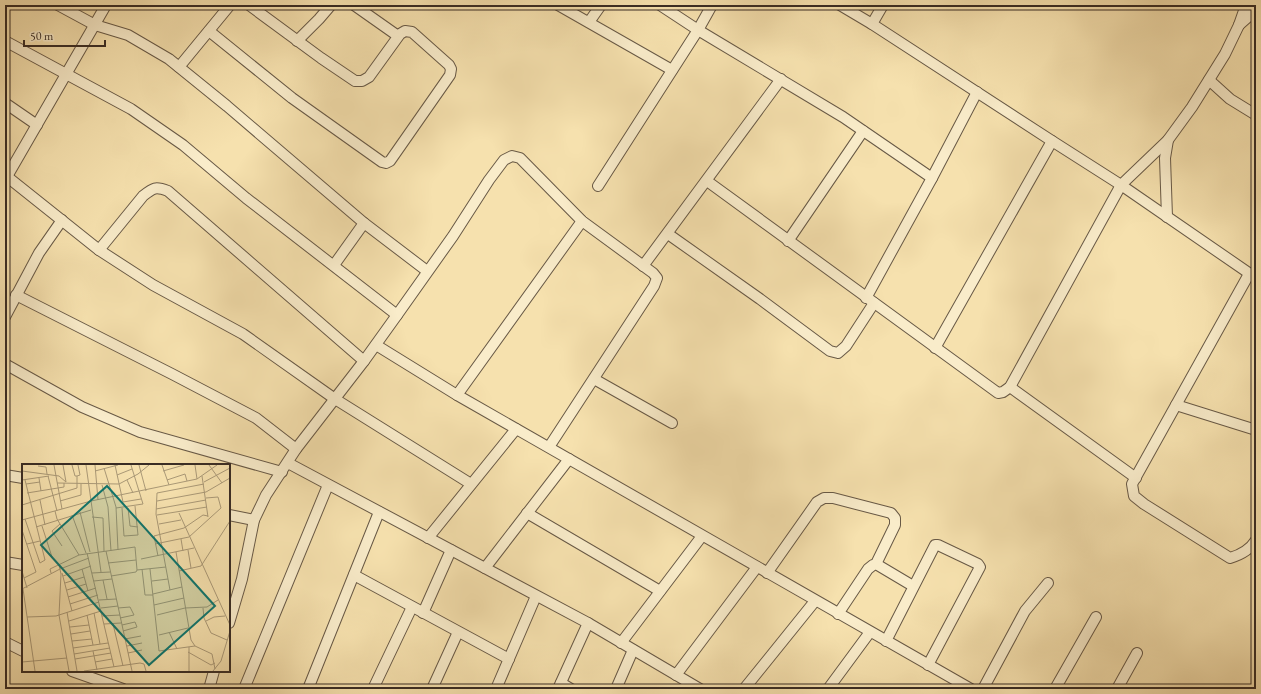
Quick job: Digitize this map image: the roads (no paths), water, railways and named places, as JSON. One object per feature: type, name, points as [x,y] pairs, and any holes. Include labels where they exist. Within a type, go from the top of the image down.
[{"type":"street","points":[[58,5],[95,25],[128,35],[169,59],[227,106],[364,223],[427,272]]},
{"type":"street","points":[[106,5],[6,177],[99,250],[159,288],[243,334],[335,399],[471,484]]},
{"type":"street","points":[[179,67],[230,5]]},
{"type":"street","points":[[209,31],[292,98],[382,162],[386,163],[390,162],[450,75],[451,70],[448,65],[412,32],[405,31],[398,36],[369,77],[362,81],[355,81],[297,41],[249,5]]},
{"type":"street","points":[[297,41],[331,5]]},
{"type":"street","points":[[354,5],[398,36]]},
{"type":"street","points":[[558,5],[672,70]]},
{"type":"street","points":[[589,22],[601,5]]},
{"type":"street","points":[[660,5],[698,30],[781,79],[863,131],[932,178]]},
{"type":"street","points":[[598,186],[698,30],[712,5]]},
{"type":"street","points":[[840,5],[1121,184],[1253,276],[1176,405],[1132,484],[1134,496],[1144,504],[1230,558],[1240,555],[1252,546],[1256,540]]},
{"type":"street","points":[[872,24],[883,5]]},
{"type":"street","points":[[707,181],[998,393],[1003,392],[1010,387],[1121,184],[1168,140],[1192,107],[1226,54],[1246,5]]},
{"type":"street","points":[[1239,25],[1256,10]]},
{"type":"street","points":[[5,41],[131,108],[183,145],[246,198],[397,315]]},
{"type":"street","points":[[646,262],[781,79]]},
{"type":"street","points":[[1210,80],[1230,99],[1256,115]]},
{"type":"street","points":[[668,234],[830,351],[838,352],[846,346],[977,92]]},
{"type":"street","points":[[5,103],[37,125]]},
{"type":"street","points":[[788,241],[863,131]]},
{"type":"street","points":[[1167,217],[1165,158],[1168,140]]},
{"type":"street","points":[[936,348],[1052,141]]},
{"type":"street","points":[[230,620],[242,579],[254,520],[266,495],[296,449],[376,345],[504,160],[512,156],[520,158],[582,221],[646,262],[652,273],[657,278],[654,286],[549,448]]},
{"type":"street","points":[[99,250],[143,196],[151,189],[159,187],[168,191],[364,361]]},
{"type":"street","points":[[5,317],[39,253],[62,220]]},
{"type":"street","points":[[457,395],[582,221]]},
{"type":"street","points":[[334,265],[364,223]]},
{"type":"street","points":[[16,295],[256,418],[296,449]]},
{"type":"street","points":[[376,345],[457,395],[971,689]]},
{"type":"street","points":[[5,364],[82,407],[140,432],[282,472]]},
{"type":"street","points":[[594,378],[672,423]]},
{"type":"street","points":[[1010,387],[1136,478]]},
{"type":"street","points":[[1176,405],[1256,430]]},
{"type":"street","points":[[428,538],[516,428]]},
{"type":"street","points":[[485,568],[569,459]]},
{"type":"street","points":[[288,463],[588,623],[697,688]]},
{"type":"street","points":[[5,475],[22,478]]},
{"type":"street","points":[[244,689],[328,485]]},
{"type":"street","points":[[767,573],[817,502],[824,498],[833,498],[891,513],[895,518],[895,524],[876,564],[872,565],[868,569],[838,614]]},
{"type":"street","points":[[310,688],[379,512]]},
{"type":"street","points":[[527,513],[660,591]]},
{"type":"street","points":[[230,515],[254,520]]},
{"type":"street","points":[[621,643],[702,536]]},
{"type":"street","points":[[886,641],[935,545],[938,545],[980,566],[928,665]]},
{"type":"street","points":[[423,613],[451,550]]},
{"type":"street","points":[[5,562],[22,565]]},
{"type":"street","points":[[876,564],[913,586]]},
{"type":"street","points":[[676,675],[757,567]]},
{"type":"street","points":[[354,575],[509,659]]},
{"type":"street","points":[[982,689],[1025,611],[1048,583]]},
{"type":"street","points":[[496,689],[536,596]]},
{"type":"street","points":[[744,689],[815,601]]},
{"type":"street","points":[[373,689],[412,606]]},
{"type":"street","points":[[1055,689],[1096,617]]},
{"type":"street","points":[[571,689],[559,686],[588,623]]},
{"type":"street","points":[[432,689],[458,632]]},
{"type":"street","points":[[830,688],[870,632]]},
{"type":"street","points":[[5,642],[22,650]]},
{"type":"street","points":[[616,689],[633,650]]},
{"type":"street","points":[[1117,689],[1137,654]]},
{"type":"street","points":[[75,672],[123,689]]},
{"type":"street","points":[[209,689],[214,672]]}]
